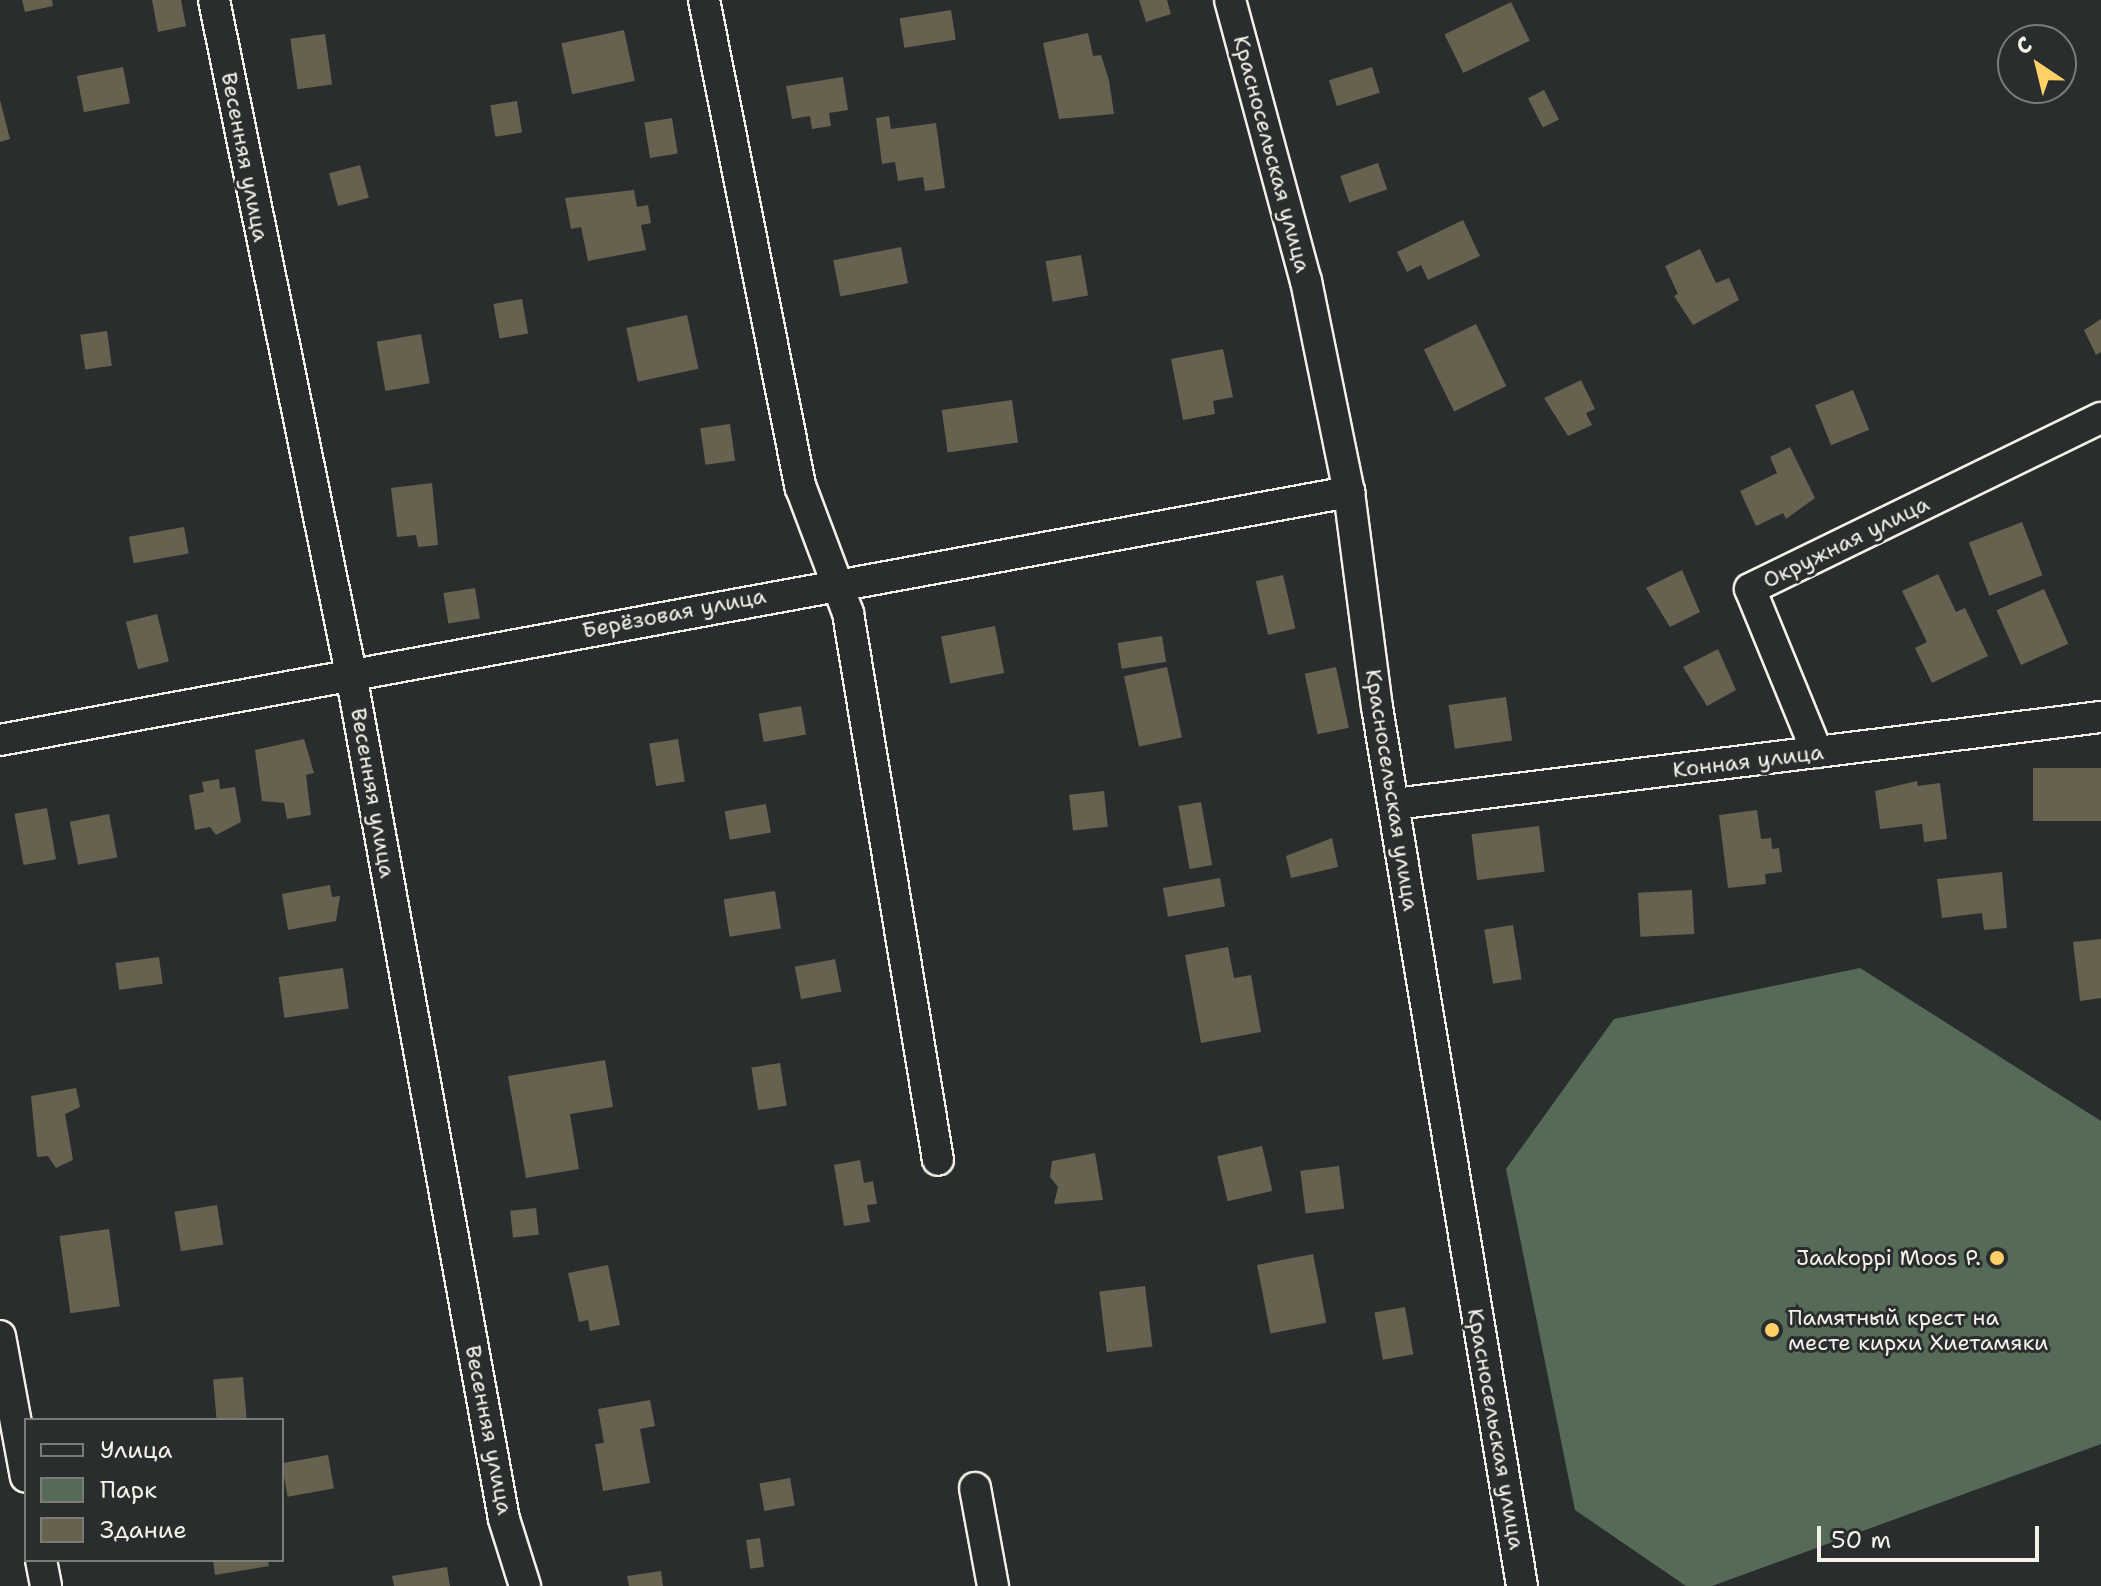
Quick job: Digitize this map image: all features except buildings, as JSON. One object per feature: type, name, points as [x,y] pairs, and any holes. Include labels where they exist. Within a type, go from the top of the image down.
[{"type":"street","name":"Весенняя улица","points":[[214,0],[351,674],[504,1519],[525,1586]]},
{"type":"street","points":[[704,0],[801,488],[848,613],[938,1160]]},
{"type":"street","name":"Красносельская улица","points":[[1230,0],[1306,281],[1349,492],[1395,804],[1522,1586]]},
{"type":"street","name":"Окружная улица","points":[[1817,752],[1750,589],[2101,418]]},
{"type":"street","name":"Берёзовая улица","points":[[0,740],[836,582],[1349,492]]},
{"type":"street","name":"Конная улица","points":[[1395,804],[2101,717]]},
{"type":"street","points":[[0,1336],[24,1466]]},
{"type":"street","points":[[975,1488],[993,1586]]},
{"type":"street","points":[[41,1562],[46,1586]]},
{"type":"green space","points":[[1860,968],[2101,1121],[2101,1444],[1712,1586],[1686,1586],[1575,1510],[1506,1169],[1614,1019]]},
{"type":"place","name":"Jaakoppi Moos P.","points":[[1997,1258]]},
{"type":"place","name":"Памятный крест на месте кирхи Хиетамяки","points":[[1772,1330]]}]
